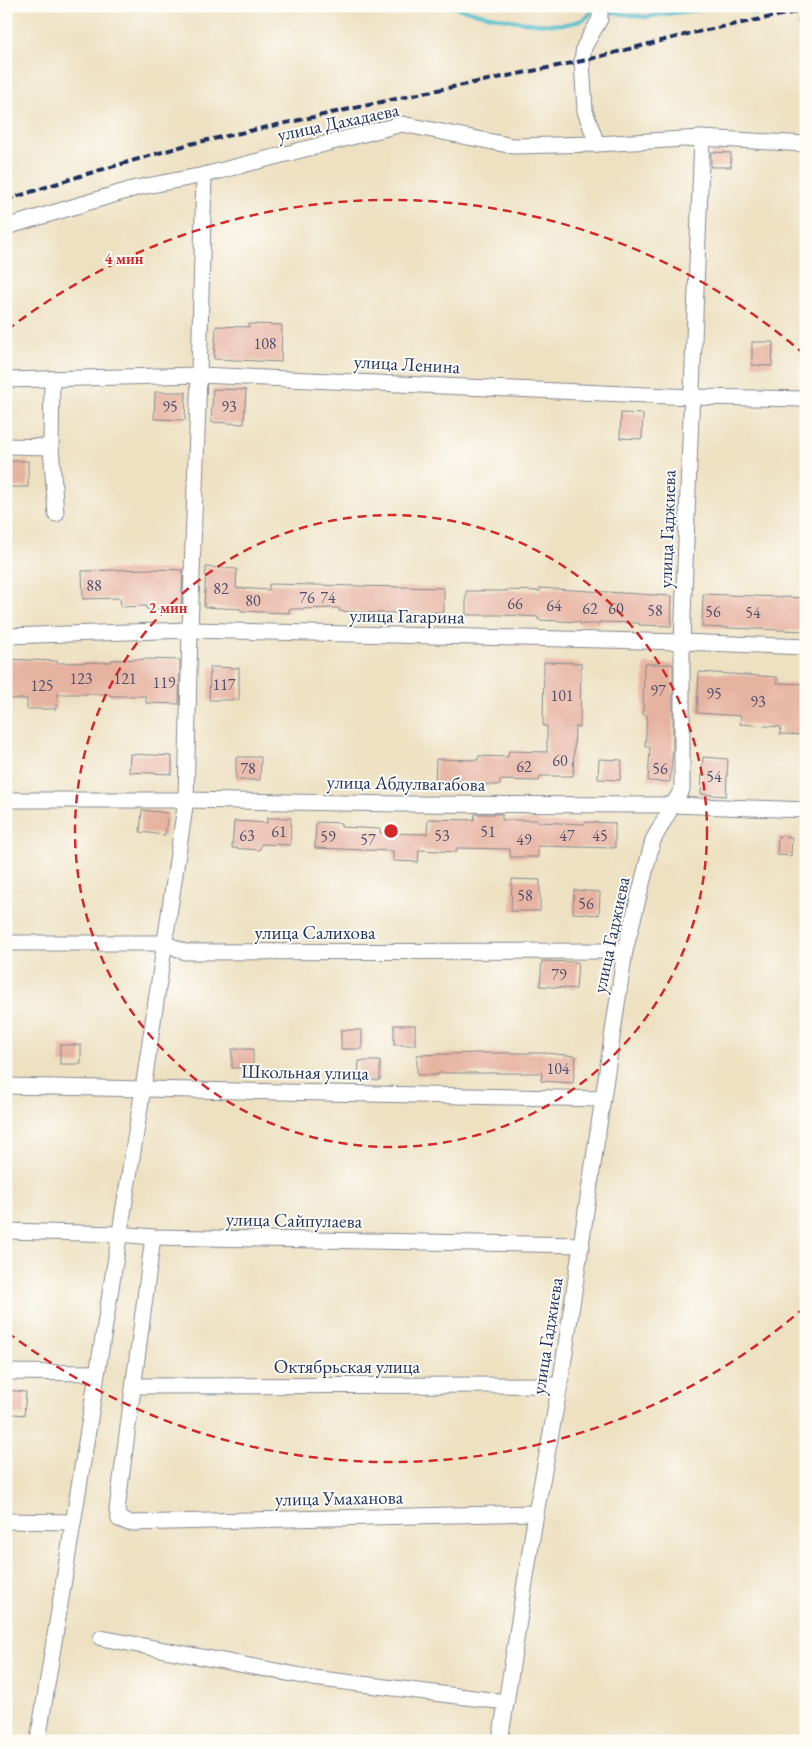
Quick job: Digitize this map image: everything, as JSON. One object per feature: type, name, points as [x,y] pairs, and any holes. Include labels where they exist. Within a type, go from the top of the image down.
[{"type":"street","points":[[597,144],[584,111],[582,62],[584,46],[600,19],[600,6]]},
{"type":"street","name":"улица Дахадаева","points":[[6,227],[136,188],[204,175],[402,124],[513,146],[597,144],[702,138],[806,144]]},
{"type":"street","name":"улица Гаджиева","points":[[500,1741],[536,1513],[560,1385],[626,951],[653,840],[682,789],[682,642],[702,138]]},
{"type":"street","points":[[38,1741],[143,1089],[186,800],[204,175]]},
{"type":"street","name":"улица Ленина","points":[[6,380],[199,375],[692,397],[806,399]]},
{"type":"street","points":[[52,379],[51,447],[56,514]]},
{"type":"street","points":[[6,446],[51,447]]},
{"type":"street","name":"улица Гагарина","points":[[6,636],[190,630],[682,642],[806,647]]},
{"type":"street","name":"улица Абдулвагабова","points":[[6,800],[673,805],[806,810]]},
{"type":"street","name":"улица Салихова","points":[[6,943],[165,943],[185,952],[626,951]]},
{"type":"street","name":"Школьная улица","points":[[6,1086],[602,1099]]},
{"type":"street","name":"улица Сайпулаева","points":[[6,1231],[119,1234],[154,1237],[582,1245]]},
{"type":"street","points":[[134,1386],[154,1237]]},
{"type":"street","points":[[6,1372],[97,1373]]},
{"type":"street","name":"Октябрьская улица","points":[[134,1386],[560,1385]]},
{"type":"street","name":"улица Умаханова","points":[[134,1386],[116,1510],[120,1519],[124,1522],[536,1513]]},
{"type":"street","points":[[6,1521],[72,1522]]},
{"type":"street","points":[[100,1638],[313,1678],[506,1702]]},
{"type":"building","points":[[711,152],[731,153],[731,167],[711,167]]},
{"type":"building","points":[[249,324],[282,325],[281,362],[214,359],[216,326],[249,327]]},
{"type":"building","points":[[752,342],[773,342],[772,366],[752,365]]},
{"type":"building","points":[[213,389],[246,390],[244,424],[211,422]]},
{"type":"building","points":[[155,392],[186,392],[185,420],[154,419]]},
{"type":"building","points":[[621,413],[643,414],[642,439],[620,438]]},
{"type":"building","points":[[6,461],[28,461],[28,487],[6,487]]},
{"type":"building","points":[[206,567],[237,569],[236,588],[269,590],[269,584],[444,588],[444,612],[374,613],[339,611],[339,608],[289,609],[289,613],[204,607]]},
{"type":"building","points":[[183,570],[181,610],[146,609],[147,606],[121,607],[120,598],[83,599],[82,571]]},
{"type":"building","points":[[540,588],[672,596],[671,626],[599,622],[599,624],[580,624],[580,622],[538,620],[539,617],[466,615],[466,591],[540,591]]},
{"type":"building","points":[[703,594],[806,598],[806,631],[702,627]]},
{"type":"building","points":[[6,659],[57,661],[57,663],[147,659],[180,660],[179,704],[146,703],[146,696],[57,694],[56,709],[27,709],[27,699],[6,699]]},
{"type":"building","points":[[544,662],[581,663],[580,727],[575,727],[573,776],[540,776],[539,781],[500,780],[500,785],[435,784],[436,759],[478,760],[479,756],[508,757],[509,751],[547,752],[547,726],[543,726]]},
{"type":"building","points":[[644,664],[673,664],[673,748],[670,782],[648,781],[650,747],[645,747],[647,715],[643,715]]},
{"type":"building","points":[[210,667],[239,668],[239,700],[209,700]]},
{"type":"building","points":[[699,672],[777,677],[777,683],[806,684],[806,735],[780,734],[781,727],[740,724],[741,716],[697,713]]},
{"type":"building","points":[[130,754],[172,756],[172,774],[129,772]]},
{"type":"building","points":[[236,757],[261,757],[260,780],[236,780]]},
{"type":"building","points":[[703,757],[728,759],[726,796],[701,794]]},
{"type":"building","points":[[599,759],[622,760],[620,780],[598,779]]},
{"type":"building","points":[[142,810],[168,813],[165,835],[140,832]]},
{"type":"building","points":[[475,814],[502,814],[502,820],[538,820],[538,822],[585,824],[585,822],[615,823],[615,848],[538,846],[538,857],[510,857],[510,849],[457,848],[457,852],[419,850],[418,862],[393,861],[393,851],[315,848],[316,822],[341,823],[341,827],[380,829],[380,833],[427,834],[428,819],[474,820]]},
{"type":"building","points":[[267,818],[291,818],[290,845],[261,844],[260,850],[232,848],[234,821],[267,823]]},
{"type":"building","points":[[778,836],[792,837],[791,856],[777,855]]},
{"type":"building","points":[[512,879],[540,880],[540,911],[511,911]]},
{"type":"building","points":[[574,890],[600,892],[599,915],[573,913]]},
{"type":"building","points":[[542,961],[578,962],[576,989],[540,986]]},
{"type":"building","points":[[394,1025],[415,1025],[415,1045],[394,1045]]},
{"type":"building","points":[[341,1030],[362,1030],[362,1049],[341,1049]]},
{"type":"building","points":[[60,1045],[81,1045],[81,1064],[60,1064]]},
{"type":"building","points":[[232,1049],[253,1049],[253,1068],[232,1068]]},
{"type":"building","points":[[545,1053],[576,1056],[573,1083],[541,1081],[542,1073],[438,1073],[438,1075],[417,1075],[417,1055]]},
{"type":"building","points":[[359,1061],[380,1061],[380,1080],[358,1080]]},
{"type":"building","points":[[6,1390],[26,1392],[24,1415],[6,1413]]},
{"type":"waterway","points":[[449,6],[480,14],[547,24],[566,24],[582,20],[591,12]]},
{"type":"waterway","points":[[608,12],[645,17],[725,6]]},
{"type":"waterway","points":[[741,6],[755,14],[767,6]]},
{"type":"waterway","points":[[799,25],[806,34]]},
{"type":"railway","points":[[6,200],[190,144],[423,93],[582,61],[692,33],[806,10]]}]
